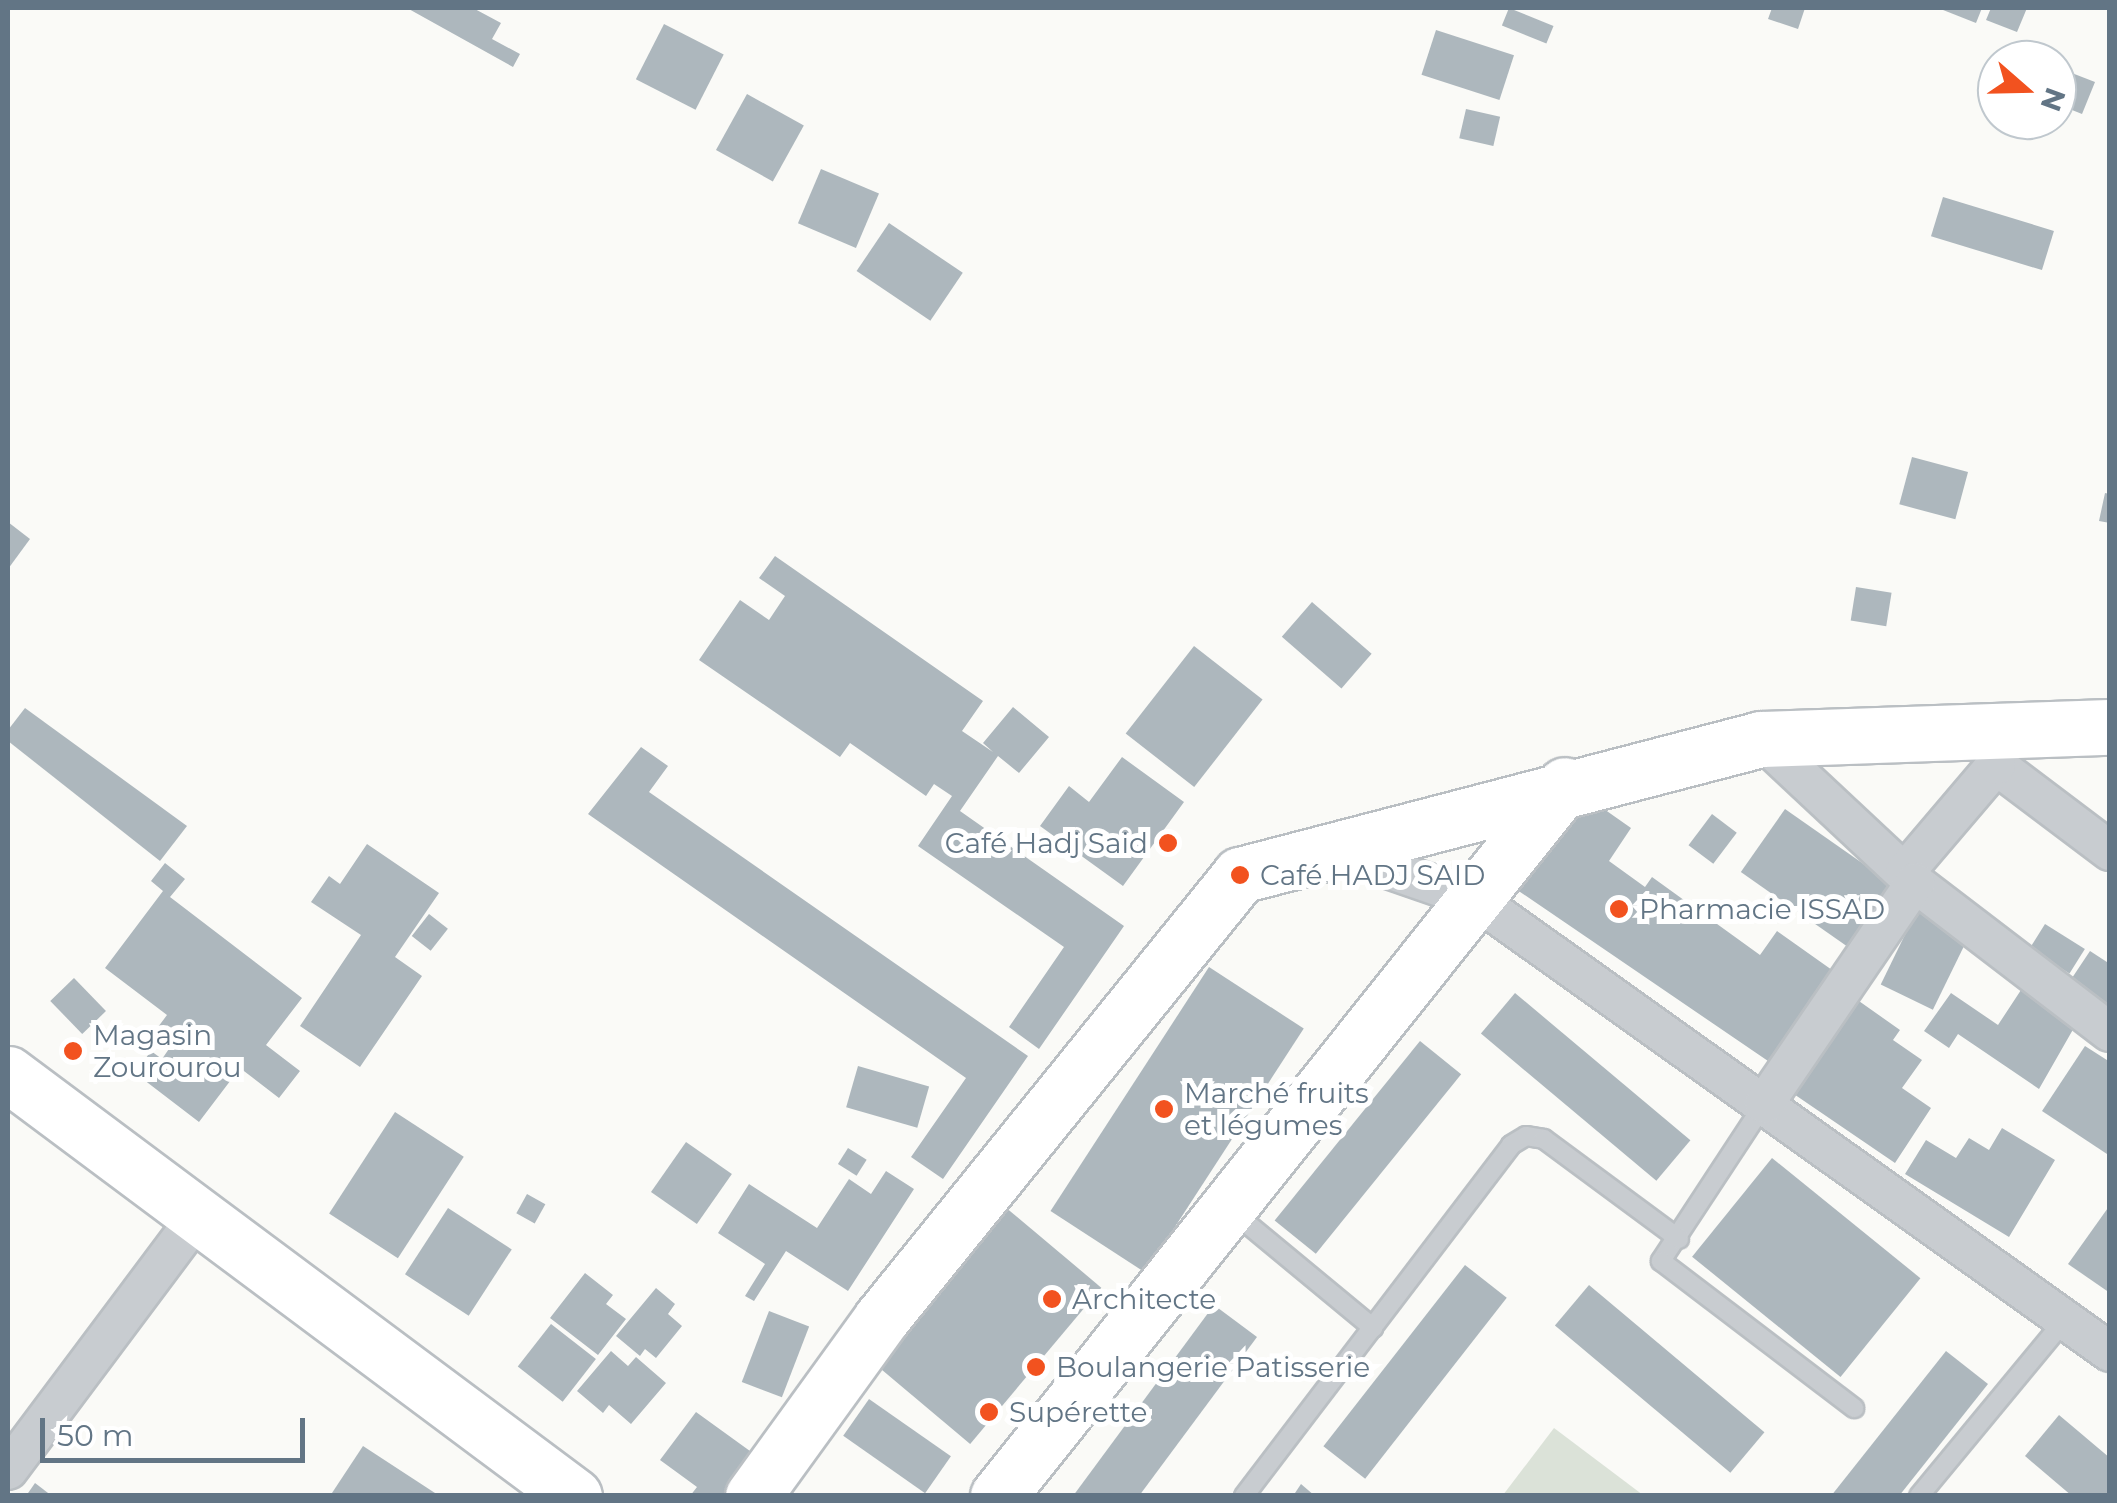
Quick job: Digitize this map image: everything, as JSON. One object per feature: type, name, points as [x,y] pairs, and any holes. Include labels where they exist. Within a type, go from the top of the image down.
[{"type":"main road","points":[[752,1496],[881,1319],[1240,875],[1565,786],[1760,739],[1995,748],[2110,726]]},
{"type":"main road","points":[[998,1496],[1565,786]]},
{"type":"main road","points":[[8,1074],[574,1496]]},
{"type":"street","points":[[1760,739],[1910,878],[2110,1032]]},
{"type":"street","points":[[1764,1104],[1995,748],[2110,851]]},
{"type":"street","points":[[1332,850],[1475,899],[2108,1349]]},
{"type":"street","points":[[8,1470],[198,1216]]},
{"type":"lane","points":[[1764,1104],[1661,1261],[1854,1408]]},
{"type":"lane","points":[[1244,1496],[1511,1145],[1526,1136],[1544,1138],[1679,1238]]},
{"type":"lane","points":[[1229,1209],[1373,1328]]},
{"type":"lane","points":[[1919,1496],[2064,1320]]},
{"type":"shaded area","points":[[1554,1428],[1643,1495],[1503,1495]]},
{"type":"building","points":[[407,8],[473,8],[501,23],[492,39],[520,54],[513,67]]},
{"type":"building","points":[[1509,8],[1554,26],[1546,44],[1502,26]]},
{"type":"building","points":[[1772,8],[1805,8],[1798,29],[1768,19]]},
{"type":"building","points":[[1938,8],[1982,8],[1976,23]]},
{"type":"building","points":[[1991,8],[2027,8],[2017,32],[1986,20]]},
{"type":"building","points":[[664,24],[724,54],[696,110],[636,79]]},
{"type":"building","points":[[1436,30],[1514,55],[1499,100],[1421,75]]},
{"type":"building","points":[[2077,75],[2095,82],[2082,114],[2077,112]]},
{"type":"building","points":[[747,94],[804,126],[773,181],[716,150]]},
{"type":"building","points":[[1466,109],[1500,117],[1493,146],[1459,138]]},
{"type":"building","points":[[821,169],[879,194],[856,248],[798,223]]},
{"type":"building","points":[[1943,197],[2054,231],[2042,270],[1931,236]]},
{"type":"building","points":[[889,223],[963,273],[930,321],[857,271]]},
{"type":"building","points":[[1912,457],[1968,472],[1955,519],[1899,504]]},
{"type":"building","points":[[2105,493],[2110,494],[2110,523],[2099,521]]},
{"type":"building","points":[[8,522],[30,539],[8,569]]},
{"type":"building","points":[[775,556],[983,701],[962,731],[993,752],[983,743],[1013,707],[1049,737],[1019,773],[998,756],[960,811],[1124,926],[1039,1049],[1009,1027],[1064,947],[918,846],[952,796],[934,784],[926,796],[850,743],[840,757],[699,660],[740,600],[769,620],[785,596],[759,578]]},
{"type":"building","points":[[1856,587],[1892,593],[1886,626],[1851,621]]},
{"type":"building","points":[[1312,602],[1372,654],[1341,689],[1282,637]]},
{"type":"building","points":[[1194,646],[1263,700],[1194,787],[1126,733]]},
{"type":"building","points":[[25,708],[187,826],[160,861],[8,741],[8,730]]},
{"type":"building","points":[[641,747],[668,766],[649,792],[1028,1056],[943,1179],[911,1157],[966,1078],[588,814]]},
{"type":"building","points":[[1122,757],[1184,802],[1123,886],[1040,826],[1069,786],[1089,802]]},
{"type":"building","name":"Pharmacie ISSAD","points":[[1574,788],[1631,828],[1609,861],[1645,887],[1652,877],[1760,955],[1777,931],[1832,970],[1768,1061],[1507,883]]},
{"type":"building","points":[[1785,809],[1894,885],[1850,948],[1741,872]]},
{"type":"building","points":[[1712,814],[1737,833],[1713,864],[1689,845]]},
{"type":"building","points":[[367,844],[439,893],[395,957],[422,976],[360,1067],[300,1026],[361,935],[311,902],[329,876],[340,884]]},
{"type":"building","points":[[165,863],[185,879],[170,897],[302,998],[266,1045],[300,1071],[279,1098],[240,1068],[199,1122],[135,1073],[151,1051],[162,1059],[175,1040],[158,1027],[167,1015],[105,968],[163,891],[151,881]]},
{"type":"building","points":[[1918,908],[1970,933],[1933,1010],[1881,984]]},
{"type":"building","points":[[429,914],[448,929],[431,951],[412,936]]},
{"type":"building","points":[[2045,924],[2085,949],[2069,973],[2030,949]]},
{"type":"building","points":[[2090,951],[2110,964],[2110,1026],[2062,993]]},
{"type":"building","name":"Marché fruits et légumes","points":[[1209,967],[1304,1029],[1145,1273],[1051,1211]]},
{"type":"building","points":[[74,978],[106,1011],[82,1034],[50,1001]]},
{"type":"building","points":[[2021,990],[2075,1026],[2039,1089],[1958,1034],[1949,1048],[1924,1031],[1951,993],[1998,1025]]},
{"type":"building","points":[[1515,993],[1690,1140],[1656,1181],[1481,1034]]},
{"type":"building","points":[[1849,994],[1900,1030],[1893,1040],[1922,1060],[1902,1088],[1931,1108],[1895,1163],[1785,1088]]},
{"type":"building","points":[[1420,1041],[1461,1074],[1316,1254],[1275,1221]]},
{"type":"building","points":[[2085,1046],[2110,1062],[2110,1156],[2042,1111]]},
{"type":"building","points":[[858,1066],[929,1086],[917,1128],[846,1107]]},
{"type":"building","points":[[395,1112],[464,1157],[398,1258],[329,1213]]},
{"type":"building","points":[[2002,1128],[2055,1160],[2009,1237],[1905,1174],[1926,1140],[1956,1158],[1969,1138],[1989,1150]]},
{"type":"building","points":[[686,1142],[732,1174],[697,1224],[651,1192]]},
{"type":"building","points":[[848,1148],[867,1160],[857,1176],[838,1164]]},
{"type":"building","points":[[1772,1158],[1920,1278],[1841,1377],[1692,1257]]},
{"type":"building","points":[[886,1171],[914,1189],[848,1291],[786,1251],[754,1301],[745,1296],[765,1264],[718,1233],[749,1184],[817,1228],[849,1179],[871,1194]]},
{"type":"building","points":[[527,1194],[545,1204],[535,1223],[516,1213]]},
{"type":"building","points":[[2110,1205],[2110,1293],[2068,1264]]},
{"type":"building","points":[[1004,1206],[1101,1288],[970,1444],[873,1362]]},
{"type":"building","points":[[448,1208],[512,1249],[469,1316],[405,1274]]},
{"type":"building","points":[[1465,1265],[1507,1298],[1365,1479],[1323,1446]]},
{"type":"building","points":[[585,1273],[613,1295],[606,1304],[626,1319],[598,1355],[550,1318]]},
{"type":"building","points":[[1589,1285],[1764,1432],[1730,1473],[1555,1326]]},
{"type":"building","points":[[656,1288],[675,1304],[668,1314],[682,1326],[656,1358],[645,1349],[640,1356],[616,1336]]},
{"type":"building","points":[[1214,1305],[1257,1337],[1139,1496],[1073,1496]]},
{"type":"building","points":[[769,1311],[809,1326],[782,1397],[742,1382]]},
{"type":"building","points":[[551,1324],[596,1359],[563,1402],[518,1367]]},
{"type":"building","points":[[611,1351],[628,1366],[636,1357],[666,1383],[631,1424],[609,1405],[603,1413],[577,1391]]},
{"type":"building","points":[[1946,1351],[1988,1384],[1899,1496],[1831,1496]]},
{"type":"building","points":[[869,1399],[951,1456],[925,1493],[843,1436]]},
{"type":"building","points":[[696,1412],[761,1459],[734,1496],[690,1496],[697,1487],[660,1460]]},
{"type":"building","points":[[2059,1415],[2110,1458],[2110,1496],[2072,1496],[2025,1456]]},
{"type":"building","points":[[363,1446],[435,1493],[433,1496],[330,1496]]},
{"type":"building","points":[[35,1483],[52,1496],[26,1496]]},
{"type":"building","points":[[1301,1484],[1315,1496],[1293,1496]]},
{"type":"place","name":"Café Hadj Said","points":[[1168,843]]},
{"type":"place","name":"Café HADJ SAID","points":[[1240,875]]},
{"type":"place","name":"Pharmacie ISSAD","points":[[1619,909]]},
{"type":"place","name":"Magasin Zourourou","points":[[73,1051]]},
{"type":"place","name":"Marché fruits et légumes","points":[[1164,1109]]},
{"type":"place","name":"Architecte","points":[[1052,1299]]},
{"type":"place","name":"Boulangerie Patisserie","points":[[1036,1367]]},
{"type":"place","name":"Supérette","points":[[989,1412]]}]
